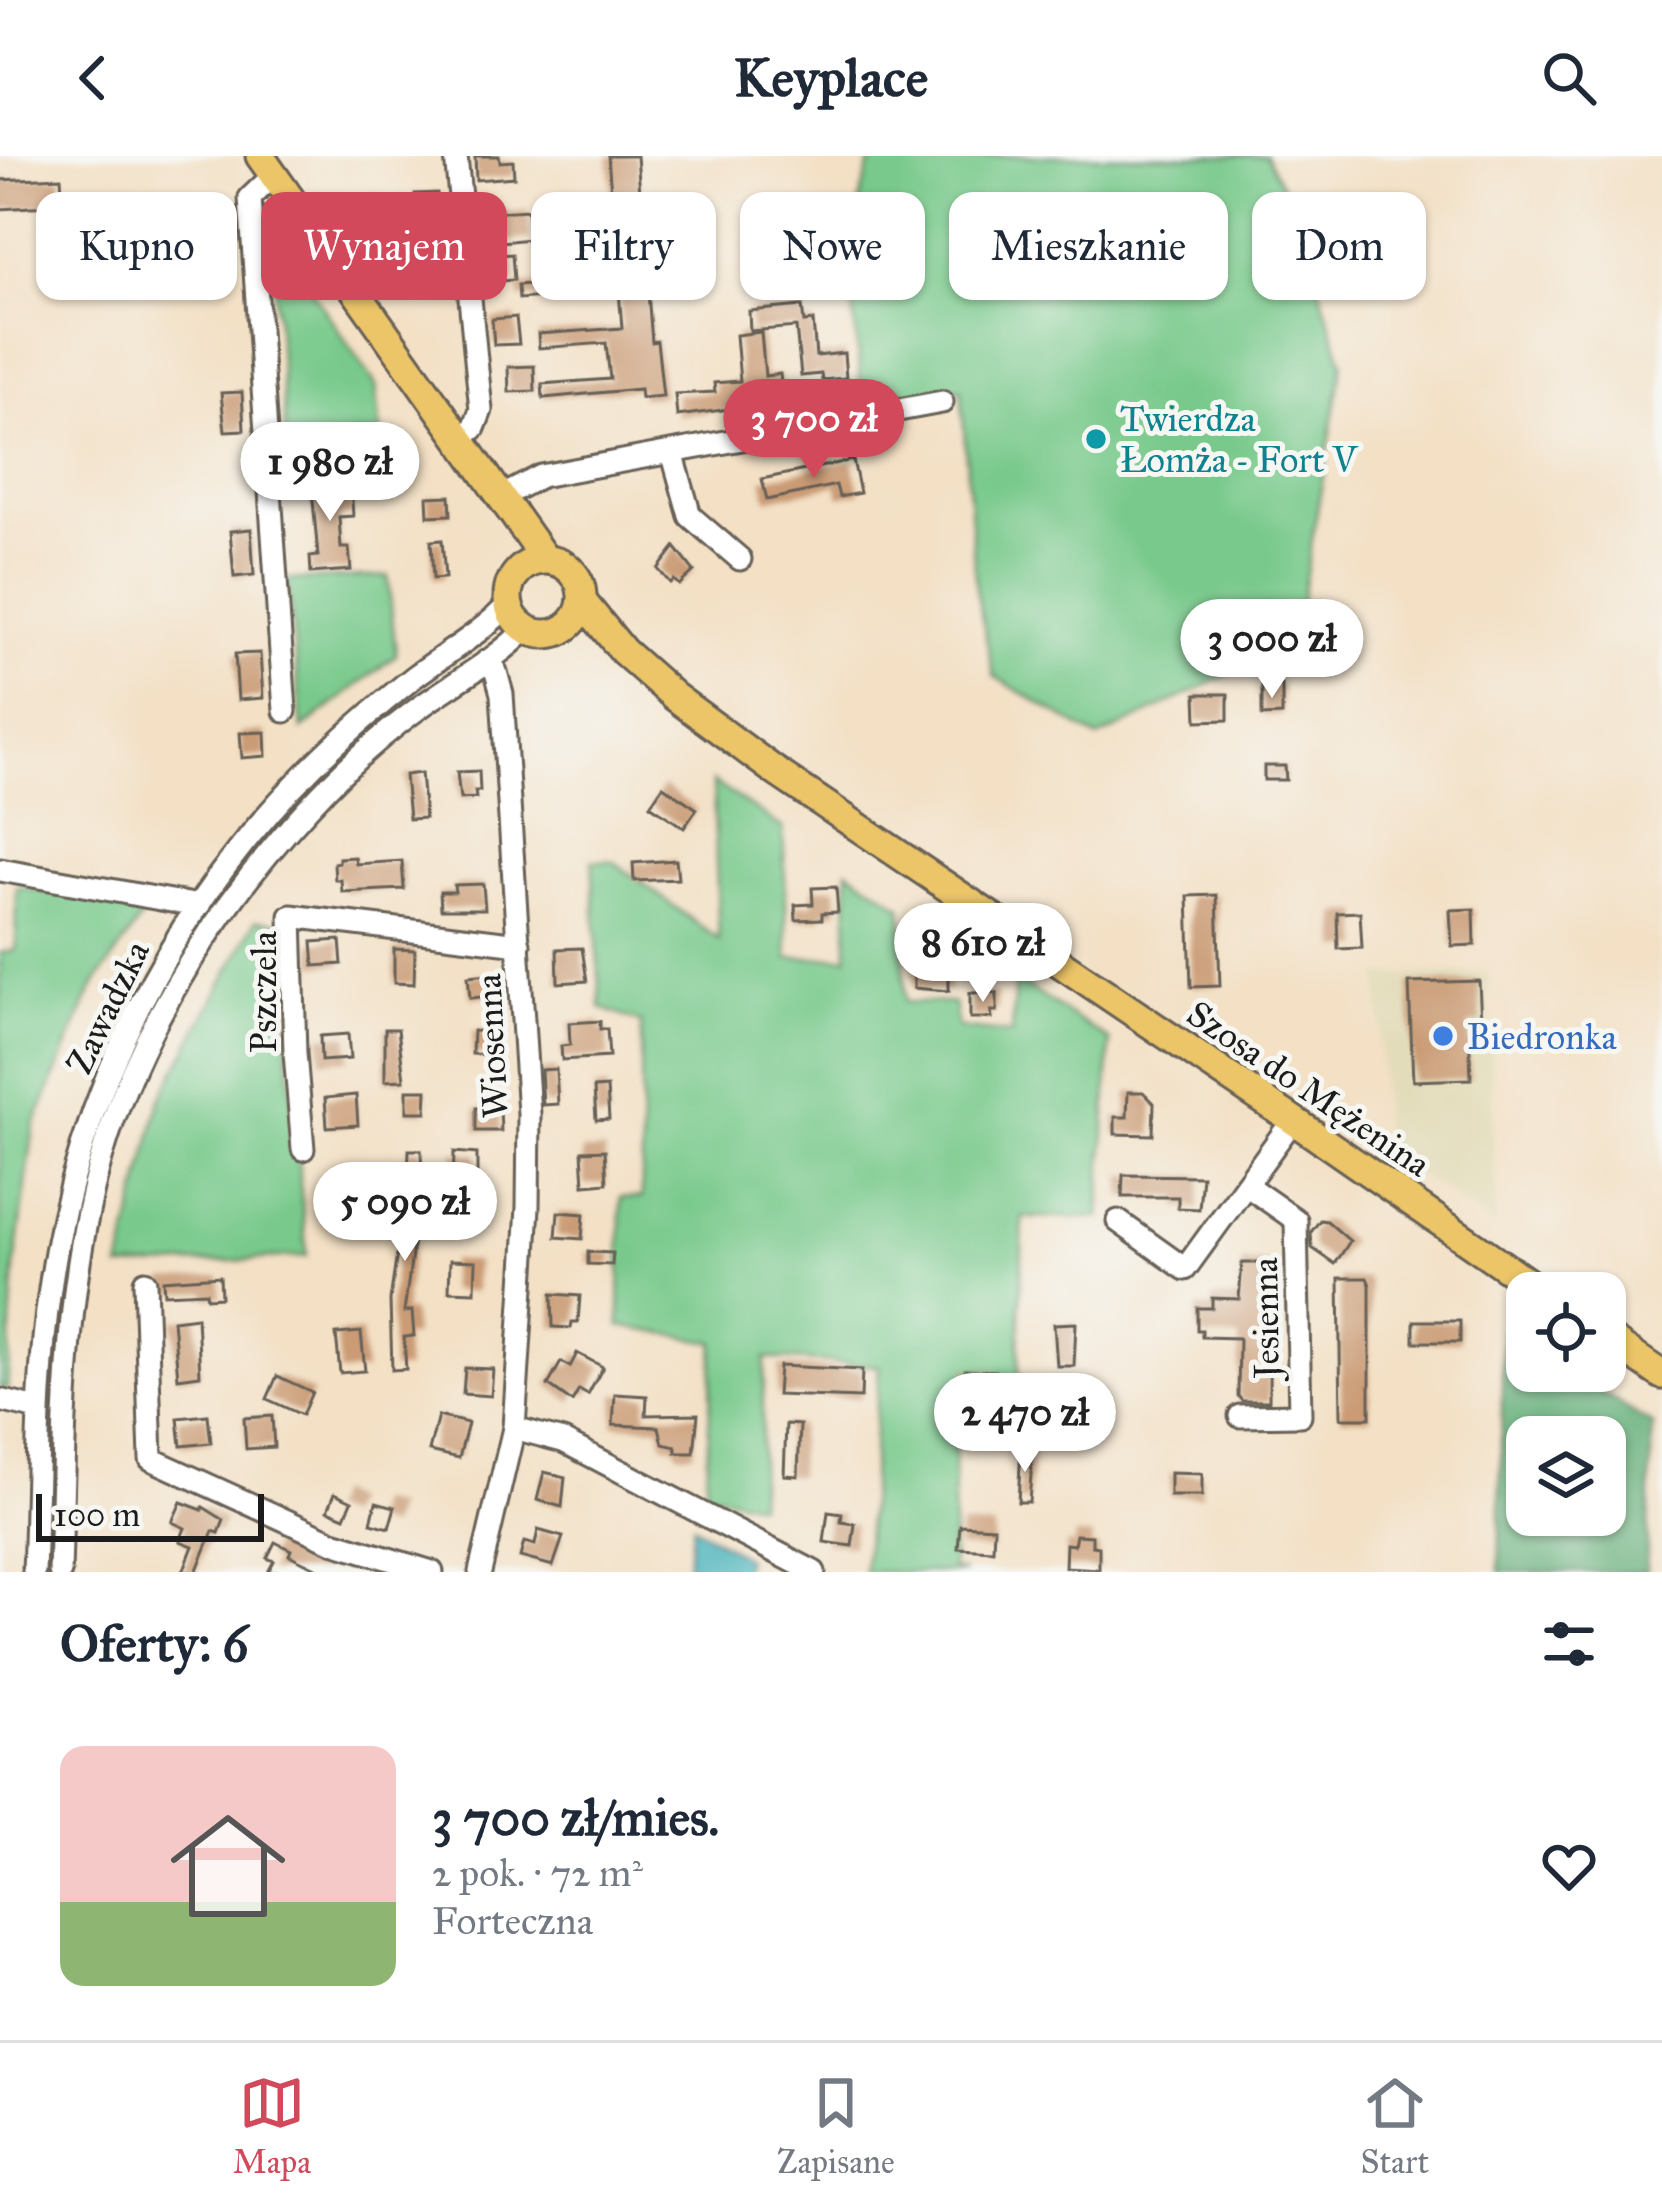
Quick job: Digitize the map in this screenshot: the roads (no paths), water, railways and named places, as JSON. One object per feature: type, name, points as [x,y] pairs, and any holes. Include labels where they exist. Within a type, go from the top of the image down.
[{"type":"main road","points":[[267,166],[506,507],[531,564]]},
{"type":"main road","points":[[555,560],[579,580],[582,602],[566,628],[539,634],[526,629],[508,605],[508,586],[531,564],[555,560]]},
{"type":"main road","name":"Szosa do Mężenina","points":[[582,602],[623,651],[675,697],[775,771],[1513,1272]]},
{"type":"main road","name":"Szosa do Mężenina","points":[[566,628],[623,651]]},
{"type":"main road","points":[[1626,1351],[1662,1376]]},
{"type":"street","points":[[456,156],[481,410],[478,421],[459,440]]},
{"type":"street","points":[[267,166],[250,198],[285,711]]},
{"type":"street","points":[[506,507],[541,476],[943,402]]},
{"type":"street","points":[[672,452],[690,516],[740,560]]},
{"type":"street","name":"Zawadzka","points":[[34,1572],[38,1409],[50,1288],[65,1206],[99,1093],[134,1014],[199,906],[272,809],[356,727],[508,605]]},
{"type":"street","name":"Zawadzka","points":[[60,1572],[65,1423],[77,1283],[107,1138],[140,1057],[205,940],[309,807],[415,711],[526,629]]},
{"type":"street","name":"Wiosenna","points":[[480,1572],[514,1428],[529,1114],[501,686],[487,661]]},
{"type":"street","points":[[356,727],[372,747]]},
{"type":"street","name":"Pszczela","points":[[0,870],[199,906]]},
{"type":"street","name":"Pszczela","points":[[303,1149],[291,916],[519,944]]},
{"type":"street","points":[[1118,1222],[1185,1269],[1293,1120]]},
{"type":"street","name":"Jesienna","points":[[1240,1416],[1300,1415],[1296,1220],[1246,1185]]},
{"type":"street","points":[[145,1282],[151,1459],[333,1543],[432,1572]]},
{"type":"street","points":[[0,1400],[38,1409]]},
{"type":"street","points":[[514,1428],[563,1441],[803,1569]]},
{"type":"water","points":[[693,1525],[746,1558],[742,1572],[686,1572]]},
{"type":"place","name":"Twierdza Łomża - Fort V","points":[[1096,439]]},
{"type":"place","name":"Biedronka","points":[[1443,1036]]}]
